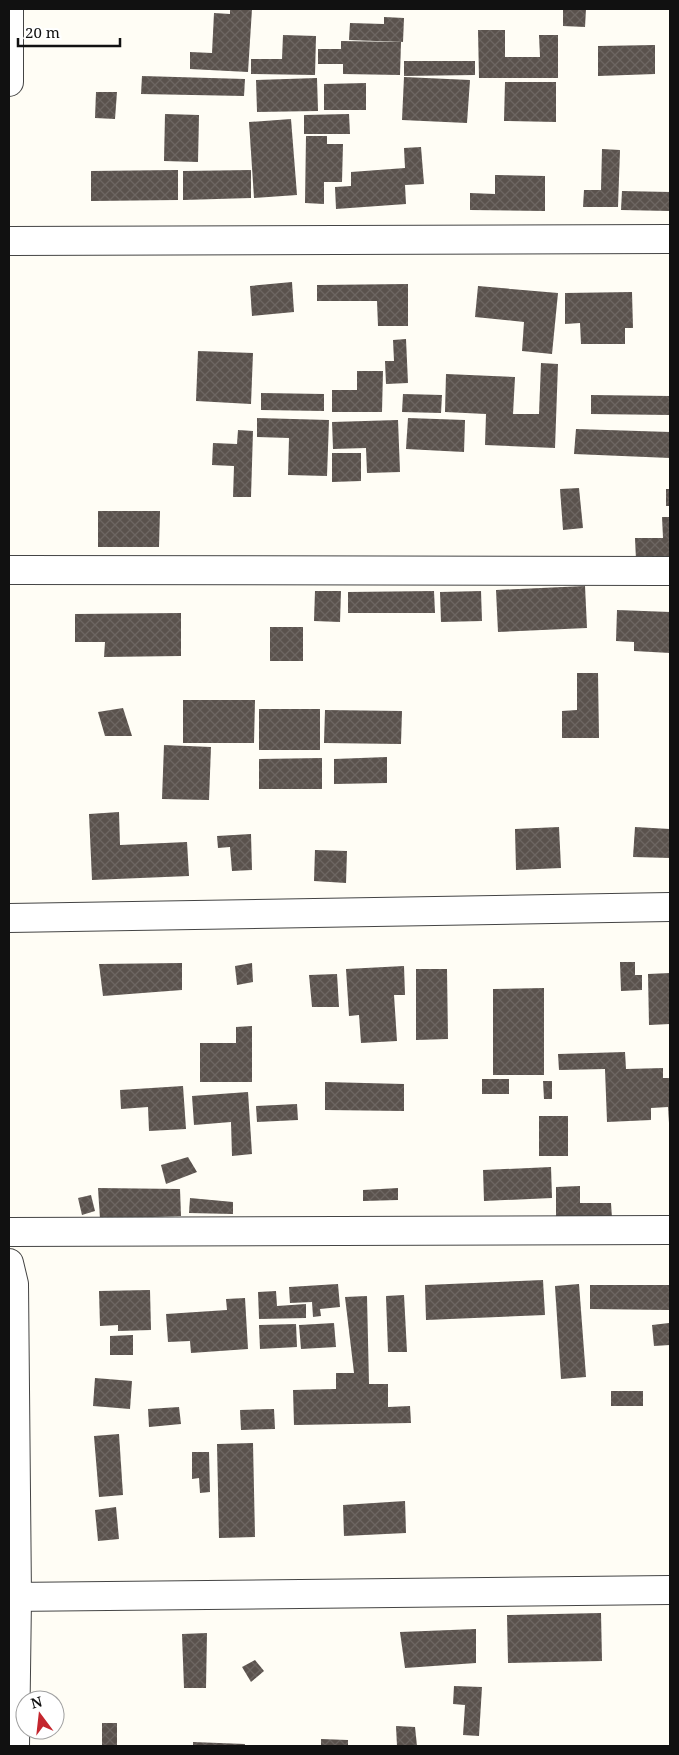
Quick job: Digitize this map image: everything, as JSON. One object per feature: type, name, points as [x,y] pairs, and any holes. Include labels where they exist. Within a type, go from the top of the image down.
[{"type":"street","points":[[9,9],[9,82]]},
{"type":"street","points":[[9,241],[670,239]]},
{"type":"street","points":[[9,570],[670,571]]},
{"type":"street","points":[[9,918],[670,907]]},
{"type":"street","points":[[9,1232],[670,1230]]},
{"type":"street","points":[[9,1263],[14,1284],[14,1746]]},
{"type":"street","points":[[13,1597],[670,1590]]},
{"type":"building","points":[[230,9],[252,9],[248,72],[190,69],[190,52],[212,53],[214,13],[230,14]]},
{"type":"building","points":[[563,9],[586,9],[585,27],[563,26]]},
{"type":"building","points":[[384,17],[404,18],[403,42],[349,40],[350,23],[384,24]]},
{"type":"building","points":[[478,30],[505,30],[505,57],[540,57],[539,35],[558,35],[558,78],[479,78]]},
{"type":"building","points":[[283,35],[316,36],[315,75],[251,74],[251,59],[282,59]]},
{"type":"building","points":[[341,41],[401,42],[400,75],[343,74],[343,64],[318,64],[318,49],[341,49]]},
{"type":"building","points":[[655,45],[655,74],[598,76],[598,46]]},
{"type":"building","points":[[404,61],[475,61],[475,75],[404,76]]},
{"type":"building","points":[[142,76],[245,79],[244,96],[141,94]]},
{"type":"building","points":[[404,77],[470,80],[467,123],[402,120]]},
{"type":"building","points":[[317,78],[318,111],[257,112],[256,80]]},
{"type":"building","points":[[505,82],[556,82],[556,122],[504,121]]},
{"type":"building","points":[[366,83],[366,110],[324,110],[324,84]]},
{"type":"building","points":[[96,92],[117,92],[115,119],[95,118]]},
{"type":"building","points":[[165,114],[199,115],[198,162],[164,161]]},
{"type":"building","points":[[349,114],[350,134],[304,134],[304,115]]},
{"type":"building","points":[[291,119],[297,195],[254,198],[249,122]]},
{"type":"building","points":[[306,136],[327,136],[327,144],[343,144],[342,182],[324,182],[324,204],[305,203]]},
{"type":"building","points":[[421,147],[424,184],[405,185],[406,204],[336,209],[335,187],[351,186],[351,172],[405,168],[404,148]]},
{"type":"building","points":[[602,149],[620,150],[618,207],[583,207],[584,190],[601,190]]},
{"type":"building","points":[[178,170],[178,200],[91,201],[91,171]]},
{"type":"building","points":[[251,170],[251,198],[183,200],[183,171]]},
{"type":"building","points":[[495,175],[545,176],[545,211],[470,210],[470,193],[495,194]]},
{"type":"building","points":[[622,191],[670,192],[670,211],[621,210]]},
{"type":"building","points":[[292,282],[294,312],[252,316],[250,286]]},
{"type":"building","points":[[408,284],[408,326],[378,326],[377,301],[317,301],[317,285]]},
{"type":"building","points":[[478,286],[558,293],[552,354],[522,351],[524,322],[475,317]]},
{"type":"building","points":[[632,292],[633,328],[625,328],[625,344],[581,344],[580,323],[565,324],[565,293]]},
{"type":"building","points":[[406,339],[408,383],[386,384],[385,361],[394,361],[393,340]]},
{"type":"building","points":[[198,351],[253,353],[251,404],[196,401]]},
{"type":"building","points":[[541,363],[558,364],[555,448],[485,445],[486,414],[445,412],[446,374],[515,377],[513,414],[539,414]]},
{"type":"building","points":[[357,371],[383,371],[382,412],[332,412],[332,390],[357,390]]},
{"type":"building","points":[[261,393],[324,394],[324,411],[261,410]]},
{"type":"building","points":[[403,394],[442,395],[441,413],[402,412]]},
{"type":"building","points":[[591,395],[670,396],[670,415],[591,414]]},
{"type":"building","points":[[257,418],[329,420],[327,476],[288,475],[289,438],[257,437]]},
{"type":"building","points":[[408,418],[465,420],[464,452],[406,449]]},
{"type":"building","points":[[398,420],[400,472],[367,473],[366,448],[333,449],[332,422]]},
{"type":"building","points":[[576,429],[670,432],[670,458],[574,454]]},
{"type":"building","points":[[238,430],[253,431],[251,497],[233,497],[234,466],[212,465],[213,443],[237,444]]},
{"type":"building","points":[[332,453],[361,453],[361,481],[332,482]]},
{"type":"building","points":[[579,488],[583,528],[563,530],[560,489]]},
{"type":"building","points":[[666,489],[670,489],[670,506],[666,506]]},
{"type":"building","points":[[98,511],[160,511],[159,547],[98,547]]},
{"type":"building","points":[[662,517],[670,517],[670,559],[636,560],[635,538],[663,538]]},
{"type":"building","points":[[585,586],[587,628],[498,632],[496,590]]},
{"type":"building","points":[[315,591],[341,591],[340,622],[314,621]]},
{"type":"building","points":[[434,591],[435,613],[348,613],[348,592]]},
{"type":"building","points":[[481,591],[482,621],[441,622],[440,592]]},
{"type":"building","points":[[617,610],[670,612],[670,653],[634,651],[634,642],[616,641]]},
{"type":"building","points":[[181,613],[181,656],[104,657],[105,642],[75,642],[75,614]]},
{"type":"building","points":[[270,627],[303,627],[303,661],[270,661]]},
{"type":"building","points":[[577,673],[598,673],[599,738],[562,738],[562,711],[577,710]]},
{"type":"building","points":[[183,700],[255,700],[254,743],[183,743]]},
{"type":"building","points":[[123,708],[132,736],[105,736],[98,712]]},
{"type":"building","points":[[259,709],[320,709],[320,750],[259,750]]},
{"type":"building","points":[[325,710],[402,711],[401,744],[324,743]]},
{"type":"building","points":[[164,745],[211,747],[209,800],[162,799]]},
{"type":"building","points":[[387,757],[387,783],[334,784],[334,759]]},
{"type":"building","points":[[322,758],[322,789],[259,789],[259,759]]},
{"type":"building","points":[[119,812],[120,845],[187,842],[189,876],[92,880],[89,814]]},
{"type":"building","points":[[559,827],[561,868],[516,870],[515,829]]},
{"type":"building","points":[[635,827],[670,829],[670,858],[633,857]]},
{"type":"building","points":[[251,834],[252,870],[232,871],[230,847],[218,848],[217,836]]},
{"type":"building","points":[[315,850],[347,851],[346,883],[314,881]]},
{"type":"building","points":[[620,962],[635,962],[635,975],[642,975],[642,990],[621,991]]},
{"type":"building","points":[[182,963],[182,990],[103,996],[99,964]]},
{"type":"building","points":[[252,963],[253,982],[237,985],[235,966]]},
{"type":"building","points":[[404,966],[405,995],[394,995],[397,1041],[361,1043],[359,1015],[349,1016],[346,969]]},
{"type":"building","points":[[416,969],[447,969],[448,1039],[416,1040]]},
{"type":"building","points":[[670,973],[670,1024],[649,1025],[648,974]]},
{"type":"building","points":[[337,974],[339,1007],[312,1007],[309,975]]},
{"type":"building","points":[[544,988],[544,1075],[493,1075],[493,989]]},
{"type":"building","points":[[252,1026],[252,1082],[200,1082],[200,1043],[236,1043],[236,1027]]},
{"type":"building","points":[[625,1052],[626,1069],[663,1068],[663,1078],[670,1078],[670,1139],[668,1107],[651,1108],[651,1120],[607,1122],[605,1069],[559,1070],[558,1054]]},
{"type":"building","points":[[482,1079],[509,1079],[509,1094],[482,1094]]},
{"type":"building","points":[[543,1081],[552,1081],[552,1099],[544,1099]]},
{"type":"building","points":[[325,1082],[404,1084],[404,1111],[325,1110]]},
{"type":"building","points":[[183,1086],[186,1129],[149,1131],[148,1107],[121,1109],[120,1090]]},
{"type":"building","points":[[248,1092],[252,1154],[232,1156],[231,1122],[194,1125],[192,1096]]},
{"type":"building","points":[[297,1104],[298,1120],[257,1122],[256,1106]]},
{"type":"building","points":[[539,1116],[568,1116],[568,1156],[539,1156]]},
{"type":"building","points":[[188,1157],[197,1172],[166,1184],[161,1165]]},
{"type":"building","points":[[551,1167],[552,1198],[484,1201],[483,1170]]},
{"type":"building","points":[[580,1186],[580,1203],[611,1203],[612,1218],[556,1218],[556,1187]]},
{"type":"building","points":[[98,1188],[180,1189],[181,1216],[100,1219]]},
{"type":"building","points":[[398,1188],[398,1200],[363,1201],[363,1190]]},
{"type":"building","points":[[91,1195],[95,1211],[82,1215],[78,1198]]},
{"type":"building","points":[[190,1198],[233,1202],[233,1214],[189,1213]]},
{"type":"building","points":[[543,1280],[545,1315],[426,1320],[425,1285]]},
{"type":"building","points":[[338,1284],[340,1307],[320,1309],[321,1316],[313,1317],[312,1302],[290,1303],[289,1287]]},
{"type":"building","points":[[579,1284],[586,1377],[561,1379],[555,1286]]},
{"type":"building","points":[[590,1285],[670,1285],[670,1310],[590,1309]]},
{"type":"building","points":[[150,1290],[151,1330],[118,1331],[118,1325],[100,1326],[99,1291]]},
{"type":"building","points":[[276,1291],[277,1306],[306,1304],[306,1318],[259,1319],[258,1292]]},
{"type":"building","points":[[404,1295],[407,1352],[388,1352],[386,1296]]},
{"type":"building","points":[[367,1296],[369,1384],[388,1384],[388,1407],[410,1406],[411,1423],[294,1425],[293,1390],[336,1389],[336,1373],[354,1373],[345,1297]]},
{"type":"building","points":[[245,1298],[248,1349],[191,1353],[190,1341],[168,1342],[166,1314],[227,1310],[226,1299]]},
{"type":"building","points":[[334,1323],[336,1347],[301,1349],[299,1325]]},
{"type":"building","points":[[669,1323],[670,1345],[654,1346],[652,1325]]},
{"type":"building","points":[[296,1324],[297,1347],[260,1349],[259,1325]]},
{"type":"building","points":[[133,1335],[133,1355],[110,1355],[110,1336]]},
{"type":"building","points":[[95,1378],[132,1381],[130,1409],[93,1406]]},
{"type":"building","points":[[611,1391],[643,1391],[643,1406],[611,1406]]},
{"type":"building","points":[[179,1407],[181,1424],[149,1427],[148,1409]]},
{"type":"building","points":[[274,1409],[275,1429],[241,1430],[240,1410]]},
{"type":"building","points":[[119,1434],[123,1495],[99,1497],[94,1436]]},
{"type":"building","points":[[253,1443],[255,1537],[219,1538],[217,1444]]},
{"type":"building","points":[[192,1452],[209,1452],[210,1492],[200,1493],[199,1478],[192,1479]]},
{"type":"building","points":[[405,1501],[406,1533],[344,1536],[343,1505]]},
{"type":"building","points":[[116,1507],[119,1539],[98,1541],[95,1510]]},
{"type":"building","points":[[601,1613],[602,1661],[508,1663],[507,1615]]},
{"type":"building","points":[[476,1629],[476,1663],[405,1668],[400,1632]]},
{"type":"building","points":[[207,1633],[206,1688],[184,1688],[182,1634]]},
{"type":"building","points":[[255,1660],[264,1671],[251,1682],[242,1667]]},
{"type":"building","points":[[454,1686],[482,1687],[479,1736],[463,1735],[465,1705],[453,1704]]},
{"type":"building","points":[[102,1723],[117,1723],[117,1746],[102,1746]]},
{"type":"building","points":[[396,1726],[415,1727],[417,1746],[397,1746]]},
{"type":"building","points":[[321,1739],[348,1740],[348,1746],[321,1746]]},
{"type":"building","points":[[193,1742],[245,1744],[245,1746],[193,1746]]}]
